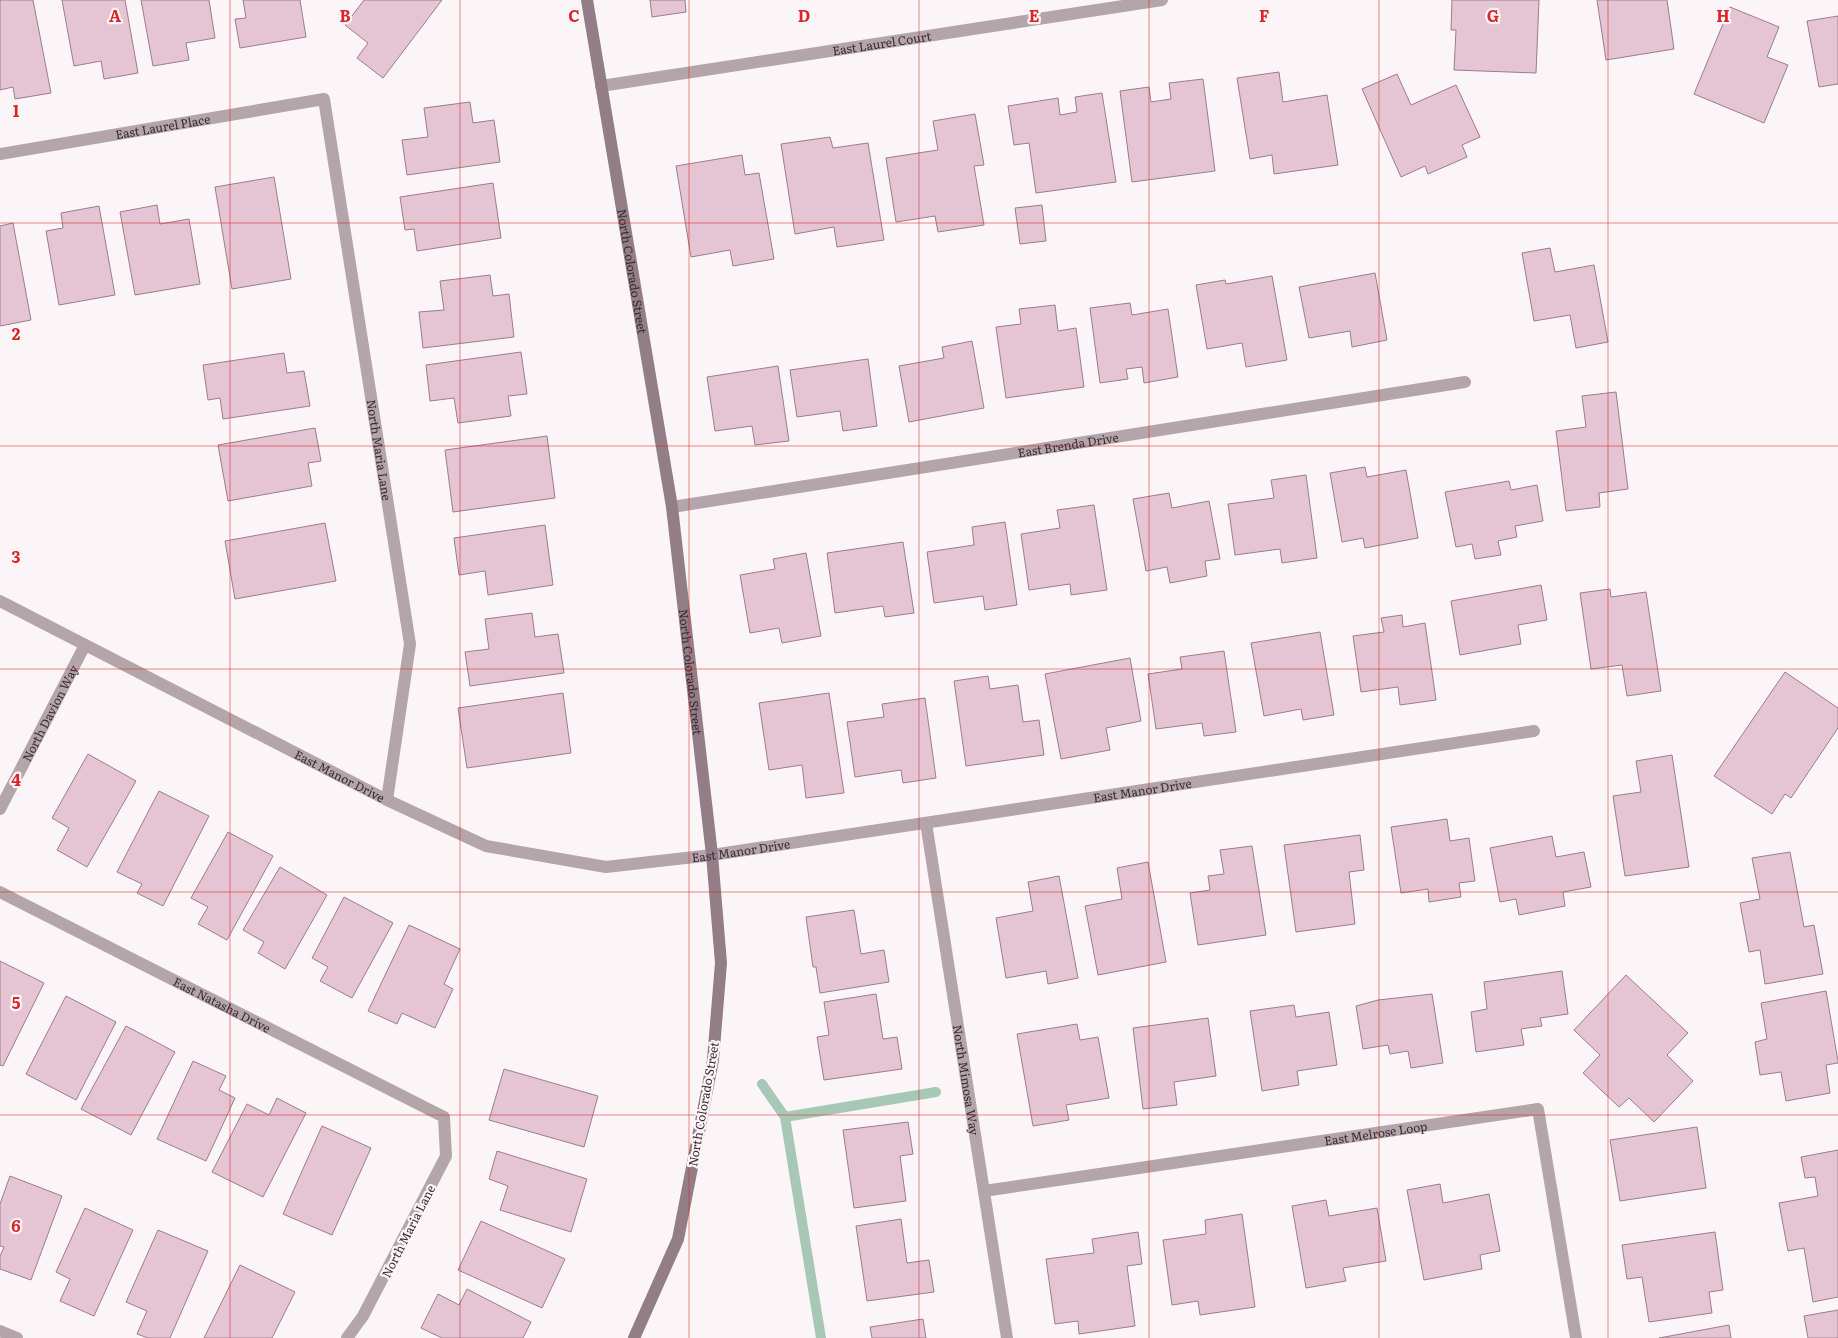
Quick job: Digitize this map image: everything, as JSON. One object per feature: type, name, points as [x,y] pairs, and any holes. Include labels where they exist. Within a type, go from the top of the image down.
[{"type":"street","name":"North Colorado Street","points":[[587,0],[672,507],[712,855],[722,963],[713,1060],[678,1239],[634,1338]]},
{"type":"street","name":"East Laurel Court","points":[[601,86],[1162,0]]},
{"type":"street","name":"East Laurel Place","points":[[0,154],[324,99]]},
{"type":"street","name":"North Maria Lane","points":[[324,99],[410,644],[387,800]]},
{"type":"street","name":"East Brenda Drive","points":[[672,507],[1465,382]]},
{"type":"street","name":"East Manor Drive","points":[[0,602],[387,800],[486,846],[606,866],[712,855],[1534,731]]},
{"type":"street","name":"North Davion Way","points":[[0,809],[85,645]]},
{"type":"street","name":"North Mimosa Way","points":[[926,823],[1008,1338]]},
{"type":"street","name":"East Natasha Drive","points":[[0,892],[444,1118]]},
{"type":"street","name":"East Melrose Loop","points":[[984,1191],[1538,1110],[1576,1338]]},
{"type":"street","name":"North Maria Lane","points":[[347,1338],[363,1316],[446,1156],[444,1118]]},
{"type":"street","points":[[0,1331],[17,1338]]},
{"type":"building","points":[[0,0],[33,0],[51,93],[15,99],[13,87],[0,90]]},
{"type":"building","points":[[62,0],[125,0],[138,73],[104,79],[101,61],[74,66]]},
{"type":"building","points":[[141,0],[209,0],[215,38],[186,43],[189,60],[153,66]]},
{"type":"building","points":[[243,0],[300,0],[306,37],[240,48],[235,19],[246,18]]},
{"type":"building","points":[[364,0],[442,0],[383,78],[357,58],[368,43],[345,25]]},
{"type":"building","points":[[650,0],[685,0],[686,12],[652,17]]},
{"type":"building","points":[[1452,0],[1539,0],[1536,73],[1454,70],[1456,30],[1451,30]]},
{"type":"building","points":[[1597,0],[1667,0],[1674,49],[1606,60]]},
{"type":"building","points":[[1730,7],[1779,27],[1767,57],[1788,65],[1764,123],[1694,94]]},
{"type":"building","points":[[1838,16],[1838,84],[1819,87],[1807,21]]},
{"type":"building","points":[[1279,72],[1283,102],[1327,95],[1338,165],[1274,174],[1272,155],[1250,159],[1237,78]]},
{"type":"building","points":[[1397,74],[1411,105],[1456,85],[1480,137],[1462,145],[1467,157],[1428,174],[1425,166],[1401,177],[1362,89]]},
{"type":"building","points":[[1203,79],[1215,171],[1132,182],[1120,91],[1149,87],[1151,102],[1171,99],[1169,83]]},
{"type":"building","points":[[1102,93],[1116,182],[1036,193],[1029,143],[1014,145],[1008,106],[1058,98],[1060,115],[1077,112],[1075,97]]},
{"type":"building","points":[[470,102],[473,123],[494,120],[500,162],[407,175],[402,140],[428,137],[424,108]]},
{"type":"building","points":[[975,114],[984,165],[974,166],[984,225],[938,232],[935,216],[896,222],[886,158],[938,150],[933,121]]},
{"type":"building","points":[[830,137],[833,148],[868,143],[884,240],[837,247],[834,227],[795,234],[781,144]]},
{"type":"building","points":[[742,155],[745,175],[759,173],[774,259],[733,266],[730,250],[691,257],[676,166]]},
{"type":"building","points":[[274,177],[291,279],[232,289],[215,187]]},
{"type":"building","points":[[493,183],[501,238],[417,251],[414,229],[405,230],[400,197]]},
{"type":"building","points":[[157,205],[160,224],[189,219],[200,284],[135,295],[120,212]]},
{"type":"building","points":[[1042,205],[1046,241],[1020,244],[1015,208]]},
{"type":"building","points":[[99,206],[115,295],[59,305],[46,231],[63,228],[61,213]]},
{"type":"building","points":[[13,223],[31,320],[0,326],[0,226]]},
{"type":"building","points":[[1550,248],[1555,272],[1594,265],[1608,342],[1576,348],[1570,315],[1534,321],[1522,253]]},
{"type":"building","points":[[1375,273],[1387,340],[1352,347],[1350,331],[1309,338],[1299,287]]},
{"type":"building","points":[[490,275],[493,296],[509,294],[514,337],[423,348],[419,312],[444,310],[440,281]]},
{"type":"building","points":[[1272,276],[1287,360],[1246,367],[1242,343],[1207,349],[1196,285],[1225,280],[1226,284]]},
{"type":"building","points":[[1130,303],[1132,315],[1168,309],[1178,377],[1144,383],[1142,367],[1126,369],[1128,379],[1100,383],[1090,308]]},
{"type":"building","points":[[1055,305],[1058,331],[1076,328],[1084,387],[1006,398],[996,327],[1021,324],[1019,309]]},
{"type":"building","points":[[972,341],[984,408],[909,422],[899,366],[944,358],[942,347]]},
{"type":"building","points":[[521,352],[527,394],[508,396],[511,416],[458,423],[454,398],[430,401],[426,365]]},
{"type":"building","points":[[284,353],[287,373],[304,371],[310,406],[223,419],[220,398],[208,400],[203,365]]},
{"type":"building","points":[[868,359],[877,426],[843,431],[840,411],[797,417],[790,370]]},
{"type":"building","points":[[778,366],[789,441],[755,445],[752,426],[715,431],[707,377]]},
{"type":"building","points":[[1616,392],[1628,489],[1599,493],[1600,507],[1566,511],[1556,431],[1586,427],[1582,396]]},
{"type":"building","points":[[315,428],[321,461],[308,463],[312,486],[228,501],[218,445]]},
{"type":"building","points":[[547,436],[555,498],[453,512],[445,450]]},
{"type":"building","points":[[1365,467],[1367,477],[1406,470],[1418,538],[1365,548],[1363,538],[1342,542],[1330,473]]},
{"type":"building","points":[[1306,475],[1317,558],[1282,563],[1280,549],[1235,555],[1228,504],[1274,498],[1271,480]]},
{"type":"building","points":[[1509,481],[1511,490],[1537,485],[1543,521],[1515,526],[1517,537],[1498,541],[1501,555],[1475,559],[1472,544],[1456,547],[1445,492]]},
{"type":"building","points":[[1169,493],[1172,508],[1209,501],[1220,559],[1205,561],[1207,576],[1170,583],[1167,567],[1146,571],[1133,499]]},
{"type":"building","points":[[1094,505],[1107,590],[1071,595],[1070,584],[1029,590],[1021,534],[1060,528],[1057,510]]},
{"type":"building","points":[[1005,522],[1017,605],[985,610],[983,596],[934,603],[927,552],[974,545],[972,527]]},
{"type":"building","points":[[325,523],[336,581],[235,599],[225,541]]},
{"type":"building","points":[[545,525],[553,585],[488,595],[485,571],[459,575],[454,538]]},
{"type":"building","points":[[903,542],[914,613],[885,617],[883,606],[835,613],[827,553]]},
{"type":"building","points":[[806,553],[821,636],[782,643],[779,628],[750,633],[740,575],[775,569],[773,559]]},
{"type":"building","points":[[1541,585],[1547,620],[1518,625],[1521,644],[1460,655],[1451,601]]},
{"type":"building","points":[[1610,589],[1611,597],[1646,592],[1661,691],[1627,696],[1622,665],[1591,669],[1580,593]]},
{"type":"building","points":[[532,613],[535,637],[558,634],[564,673],[470,686],[465,652],[489,649],[485,619]]},
{"type":"building","points":[[1402,615],[1403,627],[1425,623],[1436,700],[1400,705],[1398,687],[1361,692],[1353,636],[1384,632],[1381,618]]},
{"type":"building","points":[[1320,632],[1334,715],[1303,720],[1301,709],[1264,716],[1251,643]]},
{"type":"building","points":[[1224,651],[1236,732],[1204,736],[1202,723],[1156,729],[1148,674],[1182,669],[1180,657]]},
{"type":"building","points":[[1130,658],[1141,721],[1106,728],[1110,750],[1061,759],[1045,674]]},
{"type":"building","points":[[1785,672],[1838,708],[1838,728],[1791,798],[1785,794],[1772,814],[1714,776]]},
{"type":"building","points":[[988,676],[990,689],[1018,685],[1023,722],[1039,720],[1044,755],[966,766],[954,681]]},
{"type":"building","points":[[563,693],[571,753],[467,768],[458,708]]},
{"type":"building","points":[[829,693],[844,793],[806,798],[802,765],[769,770],[759,703]]},
{"type":"building","points":[[925,698],[936,778],[903,783],[901,770],[855,777],[847,722],[884,717],[882,704]]},
{"type":"building","points":[[88,754],[136,781],[87,867],[57,850],[69,828],[52,818]]},
{"type":"building","points":[[1672,755],[1689,867],[1625,876],[1613,796],[1641,792],[1636,761]]},
{"type":"building","points":[[159,791],[209,816],[163,906],[137,893],[142,884],[117,872]]},
{"type":"building","points":[[1447,819],[1450,841],[1469,838],[1475,881],[1459,883],[1461,897],[1429,902],[1428,889],[1401,893],[1391,827]]},
{"type":"building","points":[[228,832],[273,856],[227,940],[198,924],[208,907],[191,898]]},
{"type":"building","points":[[1360,835],[1364,870],[1349,872],[1355,924],[1296,932],[1284,845]]},
{"type":"building","points":[[1552,836],[1556,857],[1584,852],[1591,887],[1563,892],[1565,906],[1519,915],[1516,899],[1500,902],[1490,848]]},
{"type":"building","points":[[1252,846],[1266,935],[1198,945],[1190,893],[1210,890],[1208,876],[1224,874],[1220,850]]},
{"type":"building","points":[[1790,852],[1804,927],[1814,925],[1823,974],[1765,984],[1760,950],[1749,952],[1740,903],[1760,899],[1752,858]]},
{"type":"building","points":[[1148,862],[1166,962],[1098,975],[1085,906],[1122,899],[1117,868]]},
{"type":"building","points":[[280,867],[327,895],[285,969],[258,953],[264,942],[243,930]]},
{"type":"building","points":[[1059,876],[1078,978],[1048,984],[1046,971],[1006,978],[996,918],[1033,911],[1028,882]]},
{"type":"building","points":[[344,897],[393,923],[352,998],[320,981],[328,967],[312,958]]},
{"type":"building","points":[[854,910],[861,954],[884,950],[889,982],[820,993],[816,967],[813,967],[806,917]]},
{"type":"building","points":[[409,925],[460,949],[444,984],[453,989],[435,1028],[402,1013],[397,1024],[368,1011]]},
{"type":"building","points":[[0,961],[44,983],[3,1066],[0,1065]]},
{"type":"building","points":[[1562,971],[1568,1014],[1540,1018],[1542,1026],[1521,1029],[1524,1045],[1476,1052],[1471,1012],[1487,1009],[1484,982]]},
{"type":"building","points":[[1626,975],[1688,1033],[1667,1055],[1693,1081],[1654,1122],[1629,1098],[1619,1107],[1583,1073],[1600,1055],[1574,1030]]},
{"type":"building","points":[[1826,991],[1838,1061],[1838,1063],[1826,1065],[1830,1093],[1786,1101],[1781,1072],[1760,1075],[1755,1042],[1767,1039],[1761,1003]]},
{"type":"building","points":[[876,994],[883,1039],[897,1037],[902,1069],[824,1080],[817,1037],[829,1035],[824,1002]]},
{"type":"building","points":[[1432,994],[1443,1063],[1411,1068],[1408,1051],[1390,1054],[1388,1045],[1363,1049],[1356,1006],[1378,1000]]},
{"type":"building","points":[[66,996],[116,1022],[76,1100],[26,1074]]},
{"type":"building","points":[[1294,1005],[1296,1017],[1329,1012],[1337,1065],[1297,1071],[1299,1085],[1262,1091],[1250,1011]]},
{"type":"building","points":[[1208,1018],[1216,1076],[1174,1082],[1177,1105],[1143,1109],[1133,1028]]},
{"type":"building","points":[[1077,1024],[1080,1040],[1098,1037],[1109,1098],[1066,1105],[1069,1120],[1033,1126],[1017,1034]]},
{"type":"building","points":[[126,1026],[175,1052],[131,1135],[81,1109]]},
{"type":"building","points":[[193,1061],[226,1076],[219,1090],[235,1098],[206,1161],[157,1139]]},
{"type":"building","points":[[504,1069],[598,1096],[584,1147],[489,1120]]},
{"type":"building","points":[[277,1098],[306,1113],[263,1197],[212,1172],[247,1104],[269,1115]]},
{"type":"building","points":[[908,1122],[913,1154],[900,1156],[906,1201],[854,1208],[843,1130]]},
{"type":"building","points":[[322,1126],[371,1148],[332,1235],[283,1214]]},
{"type":"building","points":[[1697,1127],[1706,1188],[1620,1201],[1610,1140]]},
{"type":"building","points":[[1838,1150],[1838,1297],[1813,1302],[1804,1248],[1788,1251],[1779,1203],[1818,1196],[1815,1177],[1805,1178],[1801,1157]]},
{"type":"building","points":[[497,1151],[587,1179],[571,1232],[500,1210],[508,1186],[489,1179]]},
{"type":"building","points":[[10,1176],[62,1196],[31,1280],[0,1269],[0,1256],[4,1247],[0,1246],[0,1204]]},
{"type":"building","points":[[1440,1184],[1443,1203],[1489,1194],[1500,1251],[1480,1255],[1482,1269],[1424,1280],[1407,1190]]},
{"type":"building","points":[[1326,1200],[1329,1216],[1377,1208],[1386,1261],[1343,1268],[1346,1281],[1306,1288],[1292,1206]]},
{"type":"building","points":[[85,1208],[133,1230],[94,1316],[60,1301],[70,1279],[56,1272]]},
{"type":"building","points":[[1242,1214],[1255,1307],[1200,1315],[1198,1301],[1172,1305],[1163,1240],[1206,1234],[1205,1220]]},
{"type":"building","points":[[901,1219],[907,1263],[929,1260],[934,1292],[867,1301],[856,1226]]},
{"type":"building","points":[[481,1221],[565,1259],[542,1308],[458,1270]]},
{"type":"building","points":[[158,1230],[208,1251],[170,1338],[148,1338],[137,1334],[147,1311],[126,1302]]},
{"type":"building","points":[[1138,1232],[1142,1264],[1127,1266],[1135,1326],[1079,1334],[1078,1321],[1055,1324],[1046,1259],[1094,1253],[1092,1239]]},
{"type":"building","points":[[1715,1232],[1723,1290],[1709,1292],[1712,1313],[1649,1322],[1642,1277],[1627,1279],[1622,1245]]},
{"type":"building","points":[[240,1265],[295,1292],[272,1338],[204,1338]]},
{"type":"building","points":[[467,1289],[531,1322],[523,1338],[442,1338],[421,1328],[438,1294],[459,1305]]},
{"type":"building","points":[[1838,1310],[1838,1338],[1808,1338],[1804,1316]]},
{"type":"building","points":[[923,1319],[926,1338],[872,1338],[870,1327]]},
{"type":"building","points":[[1729,1325],[1731,1338],[1659,1338]]},
{"type":"waterway","points":[[762,1084],[785,1117],[821,1338]]},
{"type":"waterway","points":[[785,1117],[936,1092]]}]
